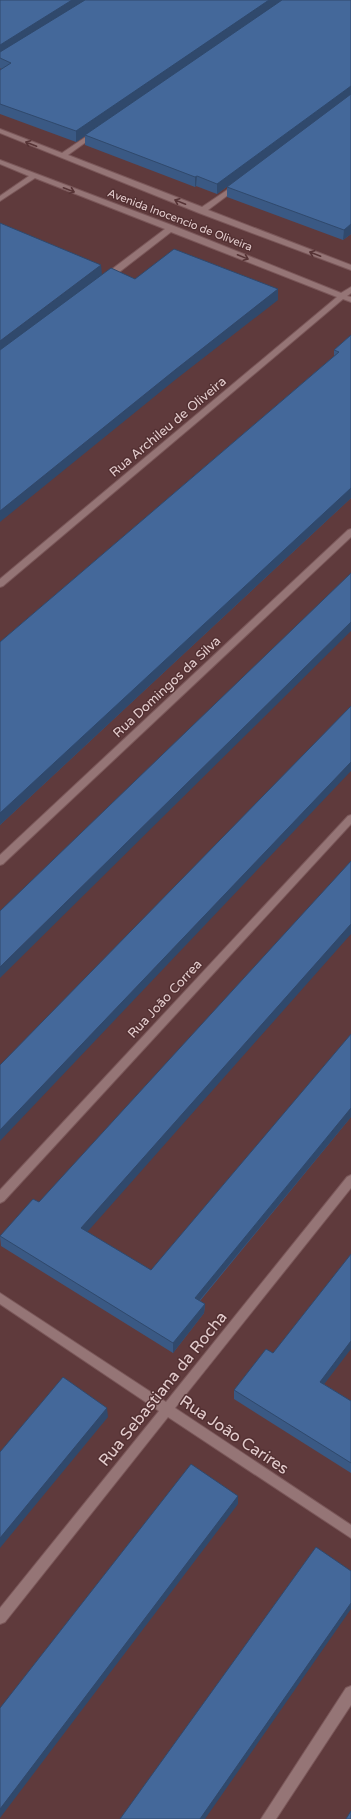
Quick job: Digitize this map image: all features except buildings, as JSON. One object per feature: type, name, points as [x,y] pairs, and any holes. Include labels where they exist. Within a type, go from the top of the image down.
[{"type":"street","points":[[62,156],[101,129]]},
{"type":"street","name":"Avenida Inocencio de Oliveira","points":[[0,132],[351,268]]},
{"type":"street","name":"Avenida Inocencio de Oliveira","points":[[0,162],[351,300]]},
{"type":"street","points":[[0,198],[33,176]]},
{"type":"street","points":[[202,211],[246,178]]},
{"type":"street","points":[[102,281],[171,228]]},
{"type":"street","name":"Rua Archileu de Oliveira","points":[[0,584],[351,289]]},
{"type":"street","name":"Rua Domingos da Silva","points":[[0,861],[351,532]]},
{"type":"street","name":"Rua João Correa","points":[[0,1198],[351,818]]},
{"type":"street","name":"Rua Sebastiana da Rocha","points":[[0,1618],[351,1180]]},
{"type":"street","name":"Rua João Carires","points":[[0,1298],[351,1532]]},
{"type":"street","points":[[268,1819],[351,1693]]}]
